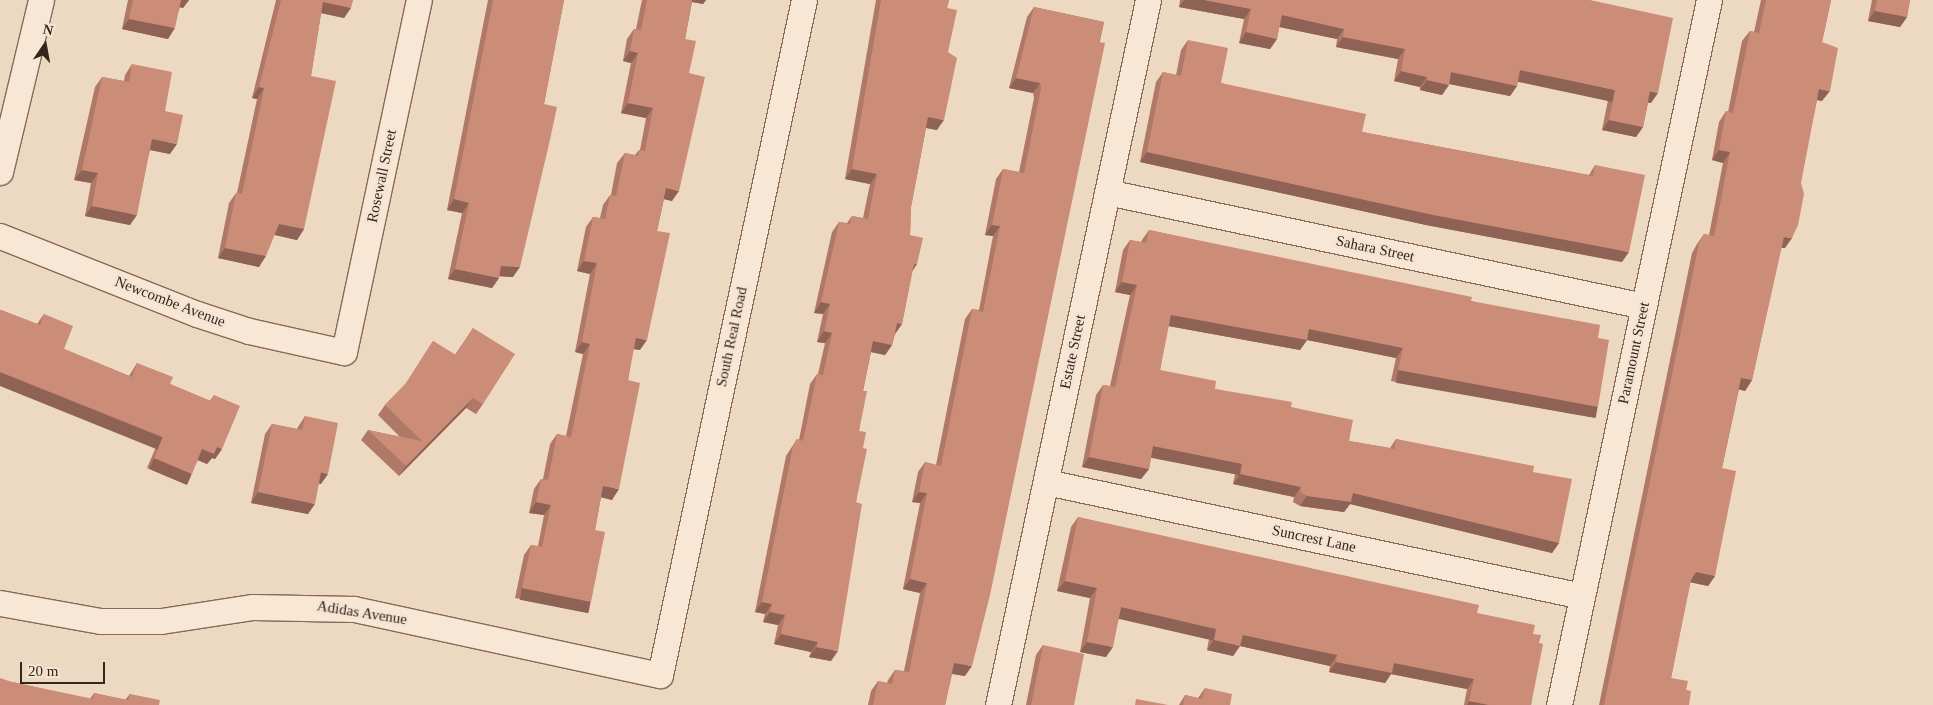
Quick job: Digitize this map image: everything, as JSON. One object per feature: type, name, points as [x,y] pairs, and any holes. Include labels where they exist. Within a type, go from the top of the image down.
[{"type":"street","points":[[0,172],[41,0]]},
{"type":"street","name":"Rosewall Street","points":[[344,352],[419,0]]},
{"type":"street","name":"South Real Road","points":[[660,675],[804,0]]},
{"type":"street","name":"Estate Street","points":[[998,705],[1148,0]]},
{"type":"street","name":"Paramount Street","points":[[1559,705],[1709,0]]},
{"type":"street","name":"Sahara Street","points":[[1107,192],[1644,306]]},
{"type":"street","name":"Newcombe Avenue","points":[[0,236],[197,314],[248,331],[344,352]]},
{"type":"street","name":"Suncrest Lane","points":[[1046,482],[1582,596]]},
{"type":"street","name":"Adidas Avenue","points":[[0,603],[100,621],[161,621],[253,606],[354,609],[660,675]]},
{"type":"building","points":[[133,0],[181,0],[175,28],[129,19]]},
{"type":"building","points":[[281,0],[353,0],[351,8],[323,2],[311,76],[336,81],[304,229],[279,224],[266,256],[225,248],[236,193],[242,194],[264,88],[259,87]]},
{"type":"building","points":[[493,0],[564,0],[544,104],[557,107],[549,144],[520,267],[501,266],[499,278],[455,269],[469,203],[454,199]]},
{"type":"building","points":[[647,0],[692,0],[685,39],[696,41],[689,73],[705,77],[679,191],[666,188],[657,231],[670,233],[647,340],[636,338],[628,380],[640,383],[619,489],[603,486],[595,530],[605,532],[591,602],[522,588],[531,545],[542,547],[551,505],[536,502],[541,479],[548,480],[557,434],[571,437],[590,344],[582,342],[597,263],[584,261],[593,217],[605,219],[610,195],[616,196],[625,153],[638,156],[639,150],[645,151],[653,108],[628,103],[638,53],[630,51],[634,29],[641,30]]},
{"type":"building","points":[[881,0],[949,0],[947,8],[957,10],[948,52],[957,58],[944,120],[928,117],[911,207],[910,235],[923,238],[917,264],[914,264],[902,324],[897,323],[892,345],[873,341],[863,391],[867,391],[859,431],[866,432],[863,448],[867,449],[856,502],[862,504],[838,651],[816,647],[818,642],[781,634],[785,615],[770,612],[772,604],[762,602],[793,446],[797,439],[803,441],[817,374],[823,375],[832,333],[824,331],[830,304],[821,302],[839,222],[850,224],[852,216],[868,219],[877,174],[852,169]]},
{"type":"building","points":[[1204,0],[1590,0],[1673,18],[1658,93],[1650,91],[1643,127],[1609,120],[1615,90],[1520,70],[1517,86],[1451,72],[1449,85],[1427,80],[1427,77],[1401,71],[1405,49],[1343,37],[1344,29],[1282,15],[1277,39],[1246,32],[1251,9]]},
{"type":"building","points":[[1766,0],[1831,0],[1822,42],[1838,48],[1830,91],[1819,89],[1801,183],[1804,194],[1798,225],[1792,238],[1784,237],[1752,380],[1741,378],[1722,468],[1736,471],[1715,576],[1696,572],[1691,580],[1671,678],[1688,681],[1686,690],[1691,691],[1689,705],[1604,705],[1699,243],[1704,234],[1714,236],[1730,152],[1719,150],[1726,111],[1733,113],[1750,31],[1759,33]]},
{"type":"building","points":[[1877,0],[1910,0],[1907,17],[1875,11]]},
{"type":"building","points":[[1034,7],[1104,22],[1099,42],[1105,43],[990,595],[972,666],[954,663],[945,705],[873,705],[878,681],[892,684],[895,670],[909,672],[927,583],[910,579],[927,493],[919,492],[925,462],[941,466],[972,309],[983,312],[1000,226],[992,225],[1003,169],[1024,173],[1041,88],[1040,83],[1016,78]]},
{"type":"building","points":[[1188,40],[1228,48],[1221,83],[1366,114],[1362,132],[1593,176],[1595,165],[1645,175],[1629,252],[1433,215],[1147,152],[1163,72],[1181,76]]},
{"type":"building","points":[[132,64],[172,72],[165,111],[183,115],[177,144],[152,139],[137,215],[92,206],[98,173],[82,170],[102,77],[129,82]]},
{"type":"building","points":[[1149,230],[1472,297],[1471,301],[1600,325],[1598,338],[1609,340],[1598,407],[1398,370],[1403,348],[1309,329],[1307,340],[1171,315],[1160,370],[1216,381],[1215,389],[1292,402],[1291,407],[1353,420],[1349,441],[1394,449],[1396,439],[1534,466],[1533,472],[1572,479],[1559,543],[1353,493],[1351,502],[1307,496],[1300,492],[1301,487],[1240,474],[1242,464],[1153,446],[1149,469],[1089,457],[1103,385],[1115,387],[1137,285],[1122,282],[1130,240],[1146,243]]},
{"type":"building","points":[[1,310],[40,325],[44,314],[73,326],[64,349],[132,377],[137,363],[173,377],[170,384],[211,401],[214,395],[240,406],[222,449],[217,447],[214,454],[202,449],[192,474],[154,458],[163,437],[0,372]]},
{"type":"building","points":[[473,328],[515,354],[483,404],[473,398],[406,466],[368,430],[422,441],[385,405],[406,383],[433,341],[456,355]]},
{"type":"building","points":[[305,416],[338,423],[328,474],[321,472],[315,504],[258,492],[272,424],[302,430]]},
{"type":"building","points":[[1078,517],[1479,605],[1477,613],[1535,625],[1533,634],[1541,635],[1539,643],[1543,644],[1531,705],[1489,705],[1469,701],[1474,679],[1394,663],[1392,673],[1336,662],[1337,655],[1243,635],[1240,646],[1214,640],[1216,629],[1121,607],[1113,647],[1087,642],[1097,588],[1065,581]]},
{"type":"building","points":[[1043,645],[1084,654],[1074,705],[1031,705]]},
{"type":"building","points":[[0,678],[93,699],[94,693],[128,700],[130,694],[160,700],[159,705],[0,705]]},
{"type":"building","points":[[1205,688],[1232,694],[1230,705],[1183,705],[1185,695],[1202,699]]},
{"type":"building","points":[[1136,699],[1168,705],[1135,705]]}]
